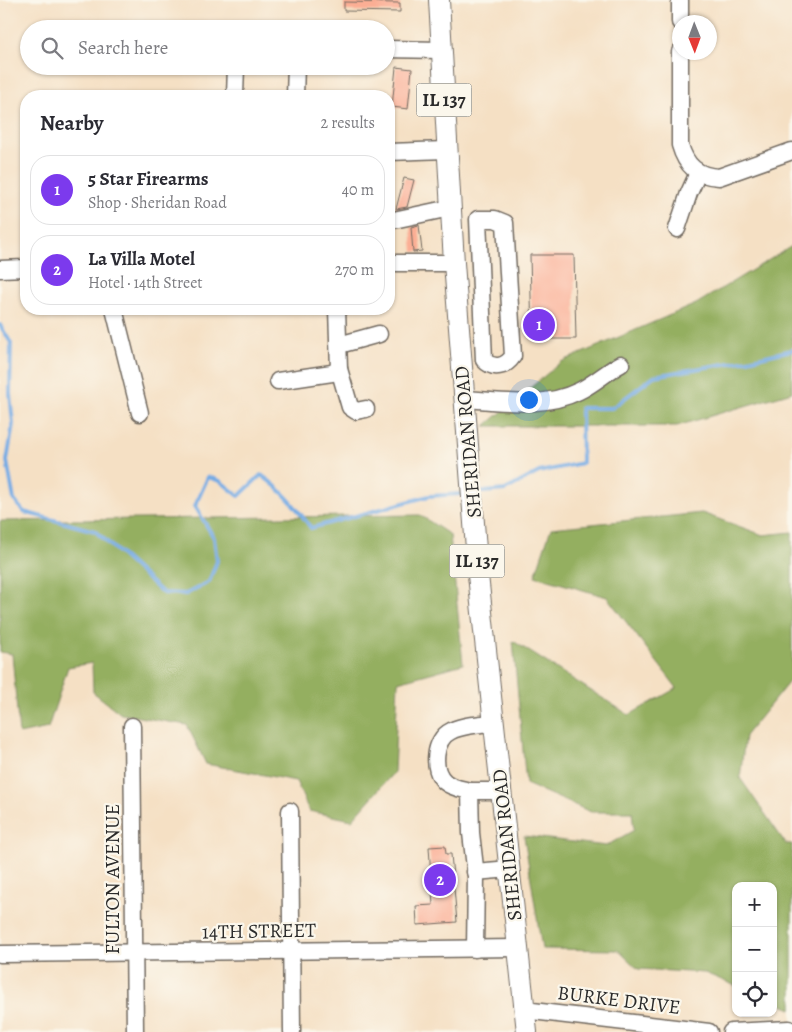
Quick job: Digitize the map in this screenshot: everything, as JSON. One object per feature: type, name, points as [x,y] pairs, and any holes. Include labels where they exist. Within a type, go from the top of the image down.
[{"type":"main road","name":"SHERIDAN ROAD","points":[[439,0],[450,214],[478,575],[527,1032]]},
{"type":"street","points":[[680,0],[680,15]]},
{"type":"street","points":[[395,50],[441,50]]},
{"type":"street","points":[[680,60],[680,145],[684,159],[698,173],[719,177],[792,150]]},
{"type":"street","points":[[235,90],[236,75]]},
{"type":"street","points":[[295,90],[296,75]]},
{"type":"street","points":[[395,152],[446,150]]},
{"type":"street","points":[[677,229],[698,173]]},
{"type":"street","points":[[395,220],[450,214],[478,219],[494,219],[505,223],[513,356],[508,362],[498,367],[489,365],[484,360],[478,219]]},
{"type":"street","points":[[395,263],[454,263]]},
{"type":"street","points":[[0,268],[20,268]]},
{"type":"street","points":[[116,315],[140,413]]},
{"type":"street","points":[[337,315],[339,369],[350,407],[356,411],[366,409]]},
{"type":"street","points":[[339,345],[379,334]]},
{"type":"street","points":[[464,399],[547,402],[581,390],[604,373],[621,364]]},
{"type":"street","points":[[278,380],[332,373],[339,369]]},
{"type":"street","points":[[494,723],[451,731],[443,737],[437,748],[437,766],[444,782],[453,787],[470,791],[502,791]]},
{"type":"street","name":"FULTON AVENUE","points":[[132,726],[135,1032]]},
{"type":"street","points":[[470,791],[471,833],[475,872],[475,949]]},
{"type":"street","points":[[290,811],[292,1032]]},
{"type":"street","points":[[475,872],[510,869]]},
{"type":"street","name":"14TH STREET","points":[[0,954],[134,954],[518,948]]},
{"type":"street","name":"BURKE DRIVE","points":[[524,1010],[709,1032]]},
{"type":"street","points":[[732,1032],[789,1029]]},
{"type":"green space","points":[[792,246],[792,392],[677,426],[485,426],[561,362],[696,304]]},
{"type":"green space","points":[[702,513],[763,535],[792,532],[792,678],[745,736],[740,778],[786,844],[792,844],[792,1009],[777,1003],[777,882],[732,882],[732,984],[705,973],[638,969],[618,950],[542,949],[524,836],[606,846],[634,830],[632,812],[591,812],[526,784],[513,641],[629,715],[677,688],[607,597],[535,576],[551,528]]},
{"type":"green space","points":[[420,515],[450,535],[463,664],[398,682],[394,772],[352,820],[309,811],[296,781],[206,764],[187,725],[121,714],[93,692],[92,663],[68,667],[48,728],[19,734],[12,654],[0,652],[0,521]]},
{"type":"building","points":[[344,2],[400,3],[400,12],[344,11]]},
{"type":"building","points":[[396,67],[412,69],[408,109],[395,107],[394,90]]},
{"type":"building","points":[[404,178],[414,180],[407,207],[396,209]]},
{"type":"building","points":[[419,225],[422,251],[413,252],[411,227]]},
{"type":"building","points":[[530,255],[574,255],[576,339],[532,339]]},
{"type":"building","points":[[445,846],[446,854],[451,854],[457,922],[417,925],[416,906],[433,905],[429,847]]},
{"type":"waterway","points":[[0,325],[11,343],[10,394],[13,424],[7,461],[14,500],[24,512],[95,531],[163,593],[186,594],[209,582],[217,561],[214,538],[195,506],[208,477],[220,481],[239,496],[261,475],[289,499],[311,528],[429,496],[461,494]]},
{"type":"waterway","points":[[483,492],[505,490],[539,472],[582,463],[581,408],[612,408],[654,376],[748,360],[792,350]]},
{"type":"place","name":"5 Star Firearms","points":[[539,325]]},
{"type":"place","name":"La Villa Motel","points":[[440,880]]}]
